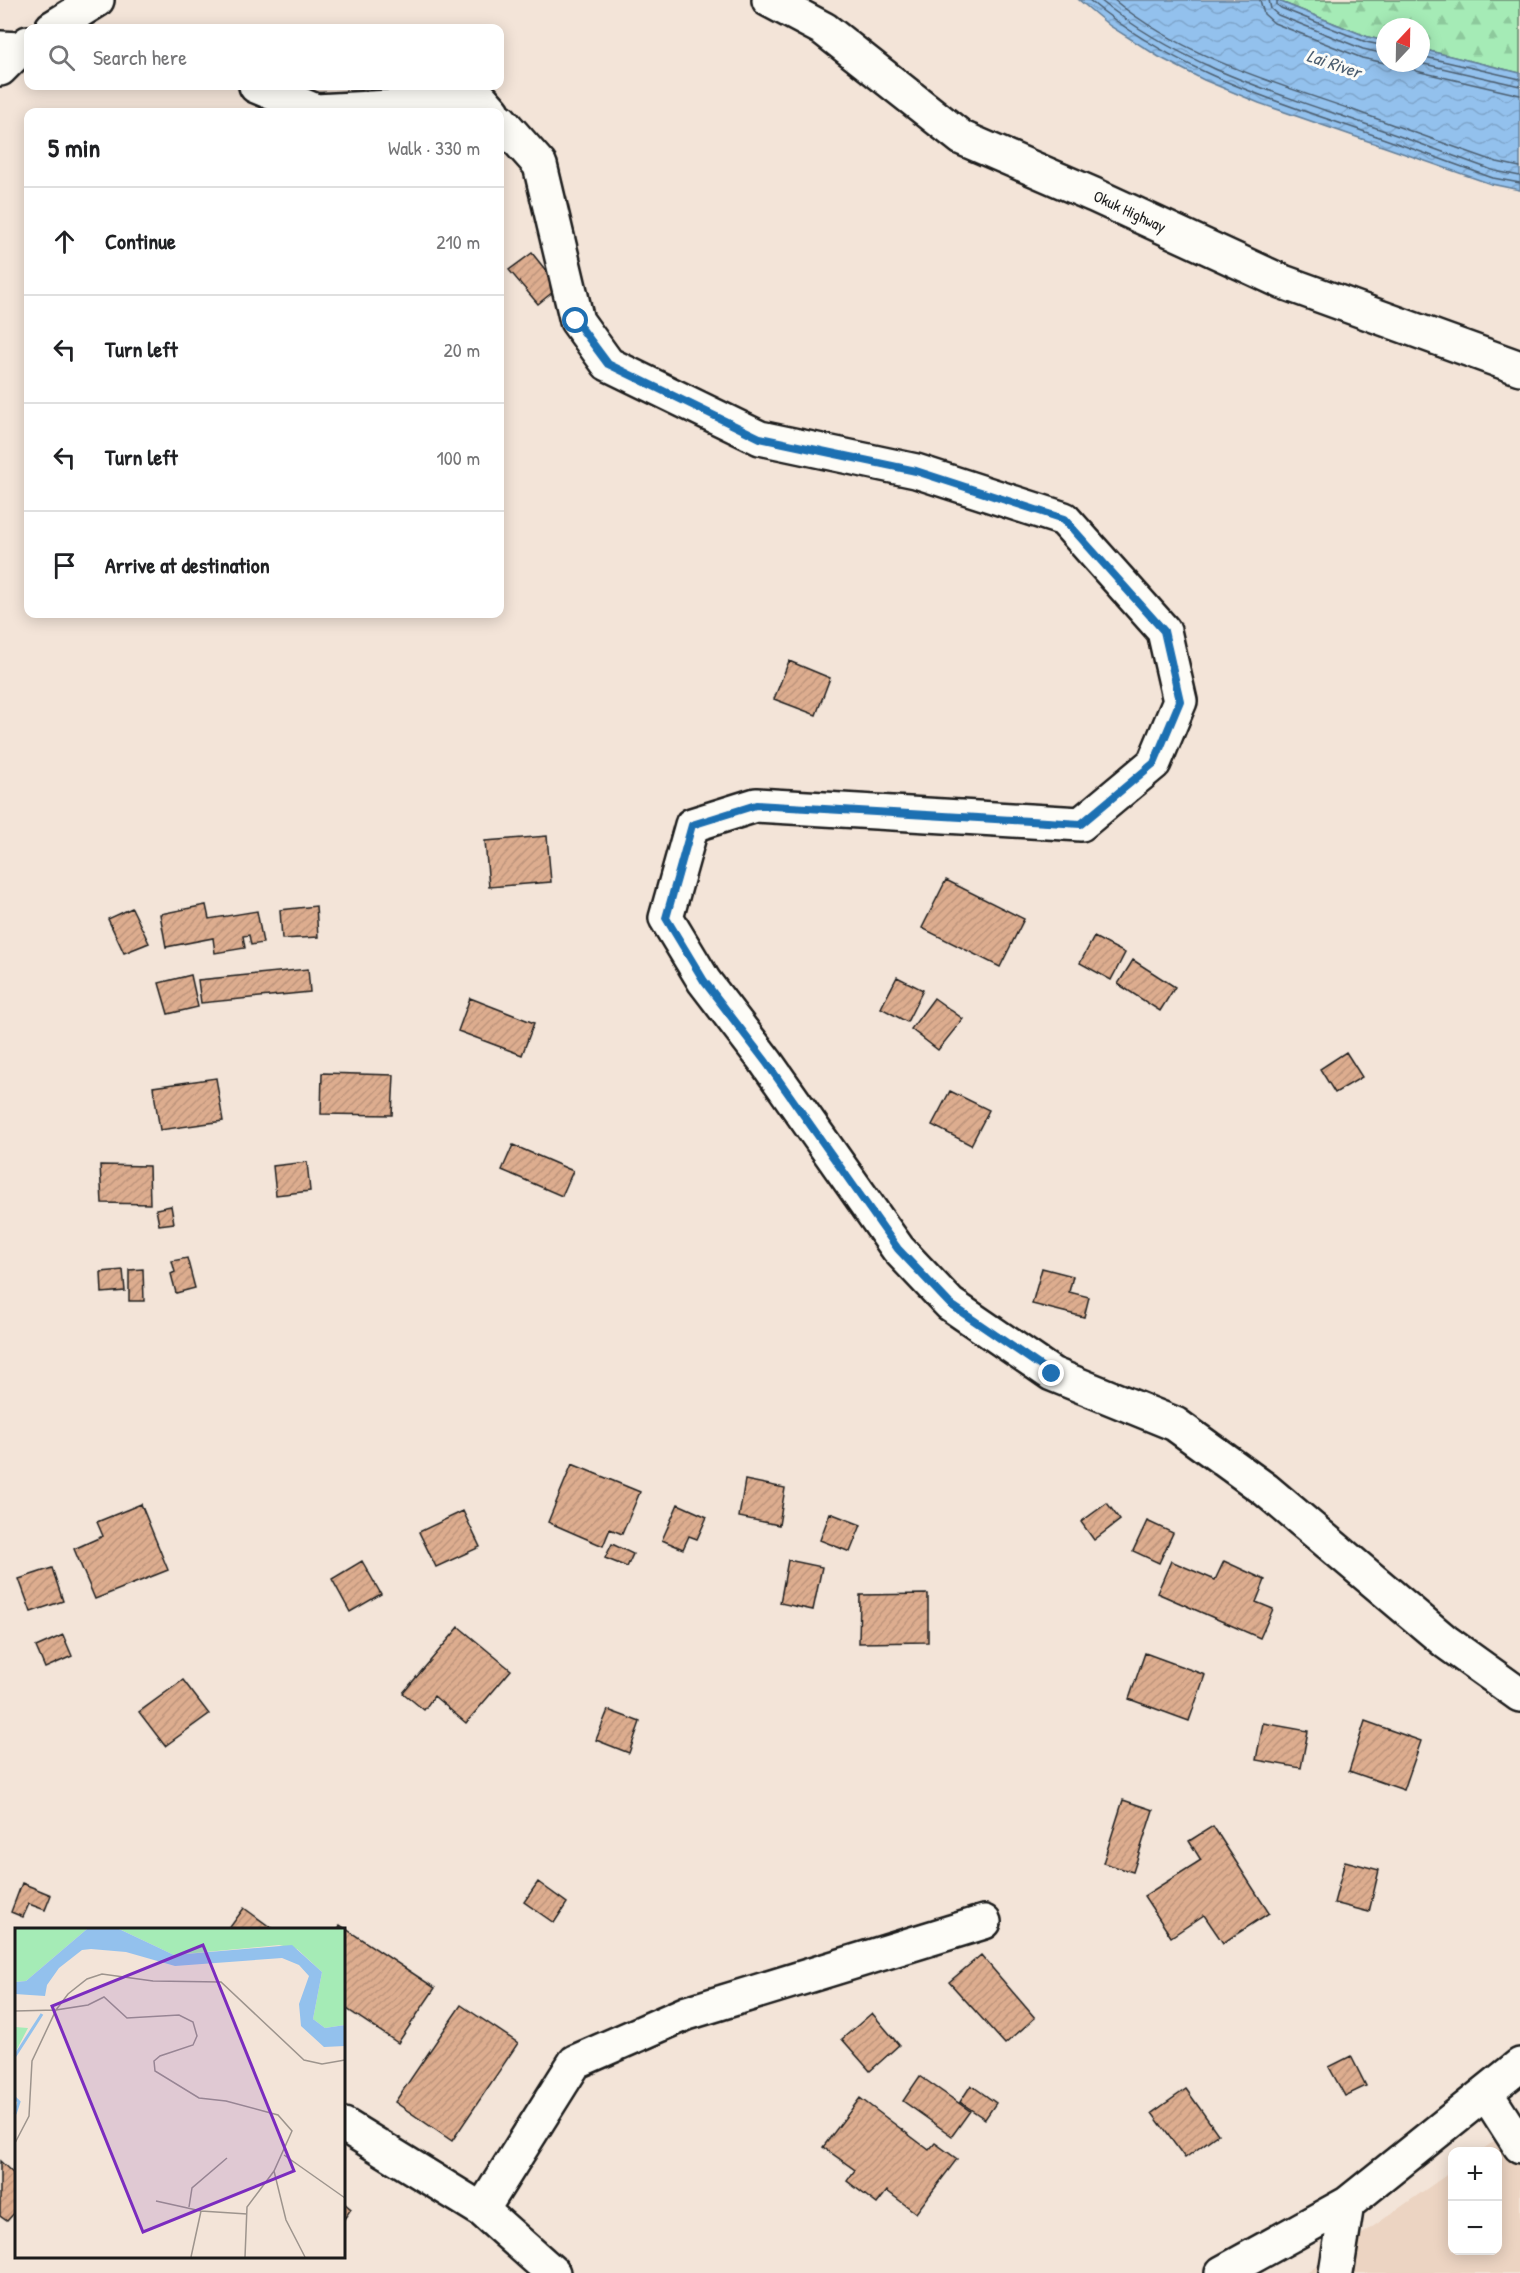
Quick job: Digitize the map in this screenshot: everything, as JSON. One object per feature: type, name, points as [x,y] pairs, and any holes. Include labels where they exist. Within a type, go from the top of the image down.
[{"type":"street","points":[[58,24],[97,0]]},
{"type":"street","name":"Okuk Highway","points":[[769,0],[824,29],[962,138],[1094,195],[1283,282],[1520,368]]},
{"type":"street","points":[[266,90],[309,108]]},
{"type":"street","points":[[372,108],[409,106],[479,96],[490,108]]},
{"type":"street","points":[[504,124],[540,165],[576,321],[608,364],[760,438],[916,471],[1064,519],[1164,631],[1180,701],[1154,763],[1081,824],[756,805],[692,825],[666,918],[704,981],[766,1062],[898,1249],[950,1304],[1052,1374],[1174,1424],[1266,1490],[1446,1642],[1520,1695]]},
{"type":"street","points":[[482,2210],[575,2062],[687,2013],[984,1922]]},
{"type":"street","points":[[1222,2273],[1347,2204],[1520,2065]]},
{"type":"street","points":[[1486,2093],[1520,2146]]},
{"type":"street","points":[[345,2126],[482,2210],[553,2273]]},
{"type":"street","points":[[1336,2273],[1347,2204]]},
{"type":"shaded area","points":[[1520,2124],[1520,2273],[1307,2273],[1448,2174],[1448,2255],[1502,2255],[1502,2147],[1486,2147]]},
{"type":"green space","points":[[1276,0],[1520,0],[1520,73],[1430,51],[1430,18],[1376,18],[1376,39]]},
{"type":"water","name":"Lai River","points":[[1079,0],[1276,0],[1376,39],[1376,72],[1430,72],[1430,51],[1520,73],[1520,190],[1491,184],[1259,103],[1204,80],[1159,57],[1110,26]]},
{"type":"building","points":[[532,253],[559,287],[538,304],[509,270]]},
{"type":"building","points":[[789,661],[830,678],[816,715],[774,699]]},
{"type":"building","points":[[547,836],[551,882],[489,887],[485,841]]},
{"type":"building","points":[[946,880],[1024,919],[1000,967],[922,928]]},
{"type":"building","points":[[206,905],[209,919],[257,911],[263,943],[251,945],[249,935],[243,936],[245,948],[215,953],[213,938],[166,947],[160,914]]},
{"type":"building","points":[[316,906],[318,937],[282,939],[280,910]]},
{"type":"building","points":[[132,908],[149,943],[124,953],[108,919]]},
{"type":"building","points":[[1094,937],[1125,953],[1111,980],[1080,963]]},
{"type":"building","points":[[1133,960],[1175,987],[1160,1011],[1118,984]]},
{"type":"building","points":[[308,969],[310,992],[201,1003],[198,980]]},
{"type":"building","points":[[191,975],[198,1007],[168,1014],[159,983]]},
{"type":"building","points":[[897,977],[923,990],[907,1022],[881,1008]]},
{"type":"building","points":[[470,998],[534,1023],[522,1055],[458,1031]]},
{"type":"building","points":[[934,998],[963,1019],[938,1050],[911,1029]]},
{"type":"building","points":[[1346,1052],[1362,1077],[1335,1093],[1320,1069]]},
{"type":"building","points":[[322,1073],[394,1075],[392,1115],[321,1114]]},
{"type":"building","points":[[216,1078],[223,1121],[160,1130],[153,1087]]},
{"type":"building","points":[[950,1091],[989,1110],[971,1145],[932,1125]]},
{"type":"building","points":[[513,1145],[573,1171],[562,1196],[502,1170]]},
{"type":"building","points":[[307,1162],[310,1191],[276,1195],[273,1166]]},
{"type":"building","points":[[100,1165],[149,1166],[150,1204],[102,1203]]},
{"type":"building","points":[[171,1206],[174,1223],[159,1225],[156,1209]]},
{"type":"building","points":[[187,1258],[195,1288],[176,1293],[171,1274],[175,1272],[172,1261]]},
{"type":"building","points":[[1042,1268],[1073,1276],[1069,1292],[1089,1297],[1084,1317],[1032,1304]]},
{"type":"building","points":[[143,1269],[144,1301],[129,1301],[129,1270]]},
{"type":"building","points":[[123,1270],[125,1291],[102,1293],[101,1272]]},
{"type":"building","points":[[572,1464],[640,1492],[622,1534],[610,1529],[603,1546],[548,1522]]},
{"type":"building","points":[[745,1480],[785,1488],[779,1525],[739,1517]]},
{"type":"building","points":[[1107,1503],[1120,1520],[1094,1540],[1081,1522]]},
{"type":"building","points":[[141,1504],[168,1570],[95,1599],[74,1549],[103,1536],[97,1522]]},
{"type":"building","points":[[678,1504],[707,1517],[697,1539],[689,1536],[683,1549],[662,1540]]},
{"type":"building","points":[[463,1511],[480,1547],[436,1567],[419,1532]]},
{"type":"building","points":[[830,1513],[861,1525],[850,1552],[820,1540]]},
{"type":"building","points":[[1147,1521],[1173,1533],[1159,1563],[1133,1551]]},
{"type":"building","points":[[612,1544],[633,1554],[627,1567],[605,1558]]},
{"type":"building","points":[[788,1560],[822,1567],[813,1610],[780,1603]]},
{"type":"building","points":[[362,1561],[381,1594],[350,1612],[332,1579]]},
{"type":"building","points":[[1171,1561],[1215,1580],[1224,1561],[1265,1580],[1256,1602],[1273,1609],[1260,1638],[1157,1593]]},
{"type":"building","points":[[52,1568],[63,1601],[31,1612],[19,1579]]},
{"type":"building","points":[[928,1594],[928,1642],[859,1643],[860,1595]]},
{"type":"building","points":[[459,1627],[511,1670],[466,1723],[434,1696],[424,1710],[403,1693]]},
{"type":"building","points":[[63,1635],[72,1656],[45,1668],[36,1647]]},
{"type":"building","points":[[1145,1653],[1205,1675],[1189,1721],[1129,1699]]},
{"type":"building","points":[[183,1680],[209,1714],[165,1746],[139,1712]]},
{"type":"building","points":[[608,1710],[640,1722],[629,1753],[596,1740]]},
{"type":"building","points":[[1365,1721],[1421,1741],[1404,1790],[1349,1771]]},
{"type":"building","points":[[1263,1723],[1308,1731],[1301,1768],[1256,1760]]},
{"type":"building","points":[[1123,1800],[1153,1810],[1133,1872],[1103,1863]]},
{"type":"building","points":[[1213,1826],[1269,1913],[1223,1943],[1204,1915],[1171,1937],[1144,1896],[1201,1860],[1189,1841]]},
{"type":"building","points":[[1345,1861],[1379,1870],[1369,1912],[1334,1903]]},
{"type":"building","points":[[538,1882],[567,1903],[554,1923],[524,1902]]},
{"type":"building","points":[[22,1883],[51,1895],[45,1910],[29,1904],[23,1917],[11,1912]]},
{"type":"building","points":[[244,1908],[271,1928],[229,1928]]},
{"type":"building","points":[[345,1928],[435,1988],[398,2043],[345,2008]]},
{"type":"building","points":[[981,1955],[1035,2018],[1005,2044],[949,1982]]},
{"type":"building","points":[[461,2005],[518,2043],[452,2141],[395,2102]]},
{"type":"building","points":[[872,2013],[899,2045],[870,2071],[842,2039]]},
{"type":"building","points":[[1351,2056],[1366,2086],[1345,2096],[1329,2067]]},
{"type":"building","points":[[920,2076],[970,2111],[952,2136],[903,2101]]},
{"type":"building","points":[[971,2085],[996,2103],[985,2119],[960,2102]]},
{"type":"building","points":[[1186,2089],[1218,2134],[1185,2158],[1152,2113]]},
{"type":"building","points":[[860,2098],[929,2150],[935,2143],[957,2159],[916,2213],[887,2191],[877,2204],[847,2181],[855,2170],[823,2147]]},
{"type":"building","points":[[0,2161],[15,2175],[15,2212],[7,2221],[0,2216]]},
{"type":"building","points":[[345,2204],[351,2209],[345,2218]]},
{"type":"route","points":[[576,321],[608,364],[760,438],[916,471],[1064,519],[1164,631],[1180,701],[1154,763],[1081,824],[756,805],[692,825],[666,918],[704,981],[766,1062],[898,1249],[950,1304],[1052,1374]]}]
